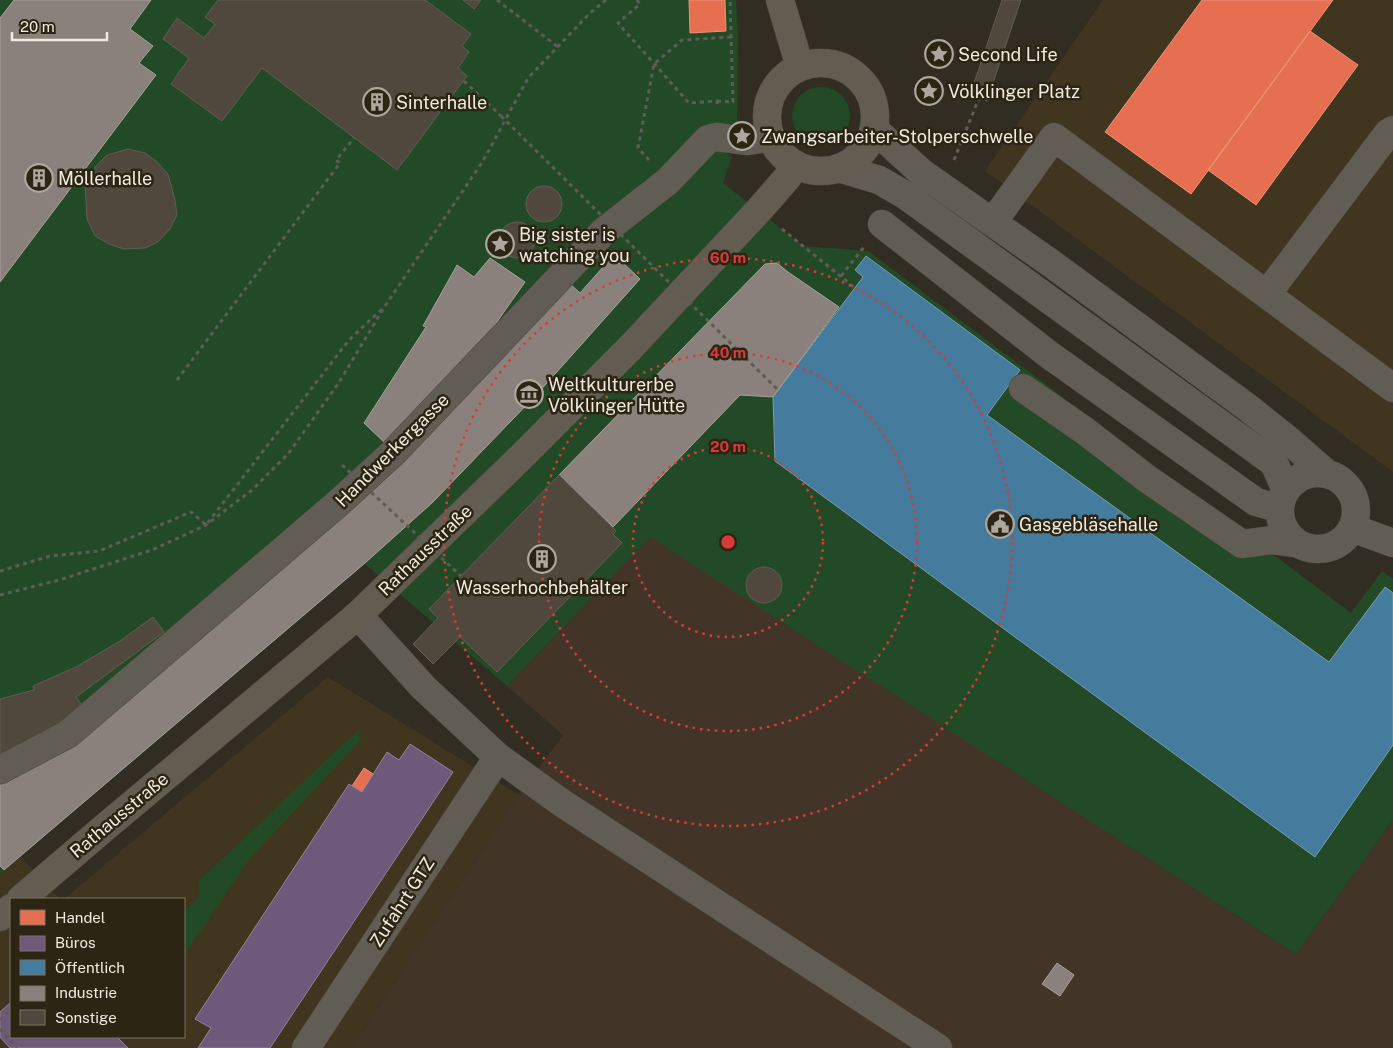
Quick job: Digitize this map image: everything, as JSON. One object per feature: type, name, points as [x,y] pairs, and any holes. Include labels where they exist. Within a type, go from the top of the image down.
[{"type":"main road","points":[[780,0],[800,67]]},
{"type":"main road","points":[[811,64],[829,64],[846,69],[856,75],[870,94],[876,117],[874,129],[862,153],[839,168],[817,170],[796,165],[781,153],[771,137],[767,116],[771,96],[783,79],[800,67],[811,64]]},
{"type":"main road","name":"Rathausstraße","points":[[22,898],[358,615],[630,348],[759,210],[796,165]]},
{"type":"main road","points":[[0,917],[10,909]]},
{"type":"lane","points":[[874,129],[922,173],[993,222],[1247,408],[1286,438],[1327,474]]},
{"type":"lane","points":[[1267,294],[1388,133],[1393,130]]},
{"type":"lane","name":"Handwerkergasse","points":[[0,770],[68,734],[336,505],[394,452],[603,232],[668,180],[708,139],[716,136],[748,141],[771,137]]},
{"type":"lane","points":[[993,222],[1054,136],[1393,388]]},
{"type":"lane","points":[[839,168],[880,180],[905,195],[1274,463],[1282,499],[1280,521],[1286,533],[1295,542]]},
{"type":"lane","points":[[882,224],[1056,360],[1256,502],[1282,499],[1294,481],[1304,475],[1315,472],[1338,478],[1353,494],[1356,518],[1352,528],[1344,539],[1334,546],[1320,550],[1308,548],[1295,542],[1272,540],[1242,544],[1146,478],[1023,388]]},
{"type":"lane","points":[[1352,528],[1393,544]]},
{"type":"lane","points":[[358,615],[424,687],[498,757],[562,803],[938,1048]]},
{"type":"lane","name":"Zufahrt GTZ","points":[[306,1048],[498,757]]},
{"type":"path","points":[[497,0],[558,47]]},
{"type":"path","points":[[0,595],[59,580],[152,550],[206,524],[252,490],[288,454],[338,384],[385,306],[483,161],[528,78],[590,13],[606,0]]},
{"type":"path","points":[[637,0],[640,4],[618,23],[689,103],[733,102],[730,0]]},
{"type":"path","points":[[668,180],[638,148],[654,64],[682,40],[732,37]]},
{"type":"path","points":[[464,81],[778,390]]},
{"type":"path","points":[[953,163],[979,98]]},
{"type":"path","points":[[717,101],[717,109]]},
{"type":"path","points":[[177,380],[340,163],[336,160],[354,138]]},
{"type":"path","points":[[776,224],[855,288]]},
{"type":"path","points":[[206,524],[349,340],[385,306]]},
{"type":"path","points":[[342,465],[461,576]]},
{"type":"path","points":[[0,571],[50,556],[99,552],[191,512],[206,524]]},
{"type":"path","points":[[0,1020],[10,1011]]},
{"type":"path","points":[[0,1029],[18,1048]]},
{"type":"shaded area","points":[[1103,0],[1393,0],[1393,472],[985,171]]},
{"type":"shaded area","points":[[650,536],[1296,954],[1393,820],[1393,1048],[351,1048],[519,795],[563,735],[507,686]]},
{"type":"shaded area","points":[[328,677],[519,795],[351,1048],[0,1048],[0,874],[20,856],[59,898],[10,898],[10,1038],[185,1038],[185,898],[65,898]]},
{"type":"green space","name":"Weltkulturerbe Völklinger Hütte","points":[[0,0],[736,0],[738,35],[737,124],[729,126],[725,152],[732,156],[723,183],[803,246],[868,251],[1351,613],[1382,571],[1393,579],[1393,820],[1296,954],[650,537],[507,686],[365,564],[0,874]]},
{"type":"green space","points":[[821,87],[837,92],[845,100],[850,116],[845,132],[837,140],[821,145],[805,140],[797,132],[792,116],[797,100],[805,92]]},
{"type":"green space","points":[[358,730],[361,740],[250,858],[185,955],[185,910],[200,896],[198,882]]},
{"type":"building: Handel","points":[[689,0],[725,0],[726,31],[690,33]]},
{"type":"building: Handel","points":[[1202,0],[1333,0],[1191,194],[1105,132]]},
{"type":"building: Handel","points":[[1310,31],[1358,65],[1256,205],[1208,170]]},
{"type":"building: Handel","points":[[364,768],[373,774],[362,792],[352,786]]},
{"type":"building: Büros","points":[[410,744],[453,772],[270,1048],[198,1048],[211,1028],[195,1019],[349,784],[362,792],[387,752],[399,760]]},
{"type":"building: Büros","points":[[10,1003],[10,1038],[118,1038],[128,1048],[10,1048],[0,1037],[0,1012]]},
{"type":"building: Öffentlich","name":"Gasgebläsehalle","points":[[866,256],[1020,370],[987,415],[1329,662],[1385,587],[1393,593],[1393,745],[1315,857],[775,461],[773,397],[863,277],[855,270]]},
{"type":"building: Industrie","name":"Möllerhalle","points":[[14,0],[151,0],[130,29],[153,46],[139,63],[156,75],[0,282],[0,18]]},
{"type":"building: Industrie","points":[[490,258],[525,282],[471,359],[386,444],[364,423],[426,327],[423,326],[457,265],[474,277]]},
{"type":"building: Industrie","points":[[611,258],[618,258],[640,279],[538,393],[433,502],[365,563],[4,870],[0,866],[0,783],[569,283],[580,293]]},
{"type":"building: Industrie","points":[[777,263],[839,307],[773,397],[740,395],[613,527],[559,475],[765,264]]},
{"type":"building: Industrie","points":[[1057,963],[1074,975],[1060,996],[1042,984]]},
{"type":"building: Sonstige","name":"Sinterhalle","points":[[218,0],[425,0],[471,34],[462,46],[469,52],[458,68],[467,76],[397,170],[262,68],[222,121],[171,84],[189,58],[163,39],[177,18],[204,38],[215,24],[205,17]]},
{"type":"building: Sonstige","points":[[463,0],[481,0],[474,9]]},
{"type":"building: Sonstige","points":[[1002,0],[1021,0],[987,101],[970,95]]},
{"type":"building: Sonstige","points":[[128,149],[145,153],[156,161],[168,174],[175,200],[177,215],[169,230],[158,242],[145,248],[124,249],[109,244],[95,236],[87,219],[85,182],[95,167],[107,155]]},
{"type":"building: Sonstige","points":[[544,186],[551,187],[557,191],[561,197],[561,211],[557,217],[551,221],[544,222],[537,221],[531,217],[527,211],[526,204],[527,197],[531,191],[537,187]]},
{"type":"building: Sonstige","points":[[517,222],[524,223],[530,227],[534,233],[534,247],[530,253],[524,257],[517,258],[510,257],[504,253],[500,247],[499,240],[500,233],[504,227],[510,223]]},
{"type":"building: Sonstige","name":"Wasserhochbehälter","points":[[559,475],[616,531],[613,534],[622,543],[497,672],[460,637],[433,664],[413,644],[438,618],[429,609]]},
{"type":"building: Sonstige","points":[[764,567],[771,568],[777,572],[781,578],[781,592],[777,598],[771,602],[764,603],[757,602],[751,598],[747,592],[746,585],[747,578],[751,572],[757,568]]},
{"type":"building: Sonstige","points":[[153,617],[164,632],[76,697],[83,707],[78,716],[0,756],[0,699],[34,690],[33,686],[76,667],[120,641]]},
{"type":"place","name":"Second Life","points":[[939,54]]},
{"type":"place","name":"Völklinger Platz","points":[[929,91]]},
{"type":"place","name":"Sinterhalle","points":[[377,102]]},
{"type":"place","name":"Zwangsarbeiter-Stolperschwelle","points":[[742,136]]},
{"type":"place","name":"Möllerhalle","points":[[39,178]]},
{"type":"place","name":"Big sister is watching you","points":[[500,244]]},
{"type":"place","name":"Weltkulturerbe Völklinger Hütte","points":[[529,394]]},
{"type":"place","name":"Gasgebläsehalle","points":[[1000,524]]},
{"type":"place","name":"Wasserhochbehälter","points":[[542,559]]}]
